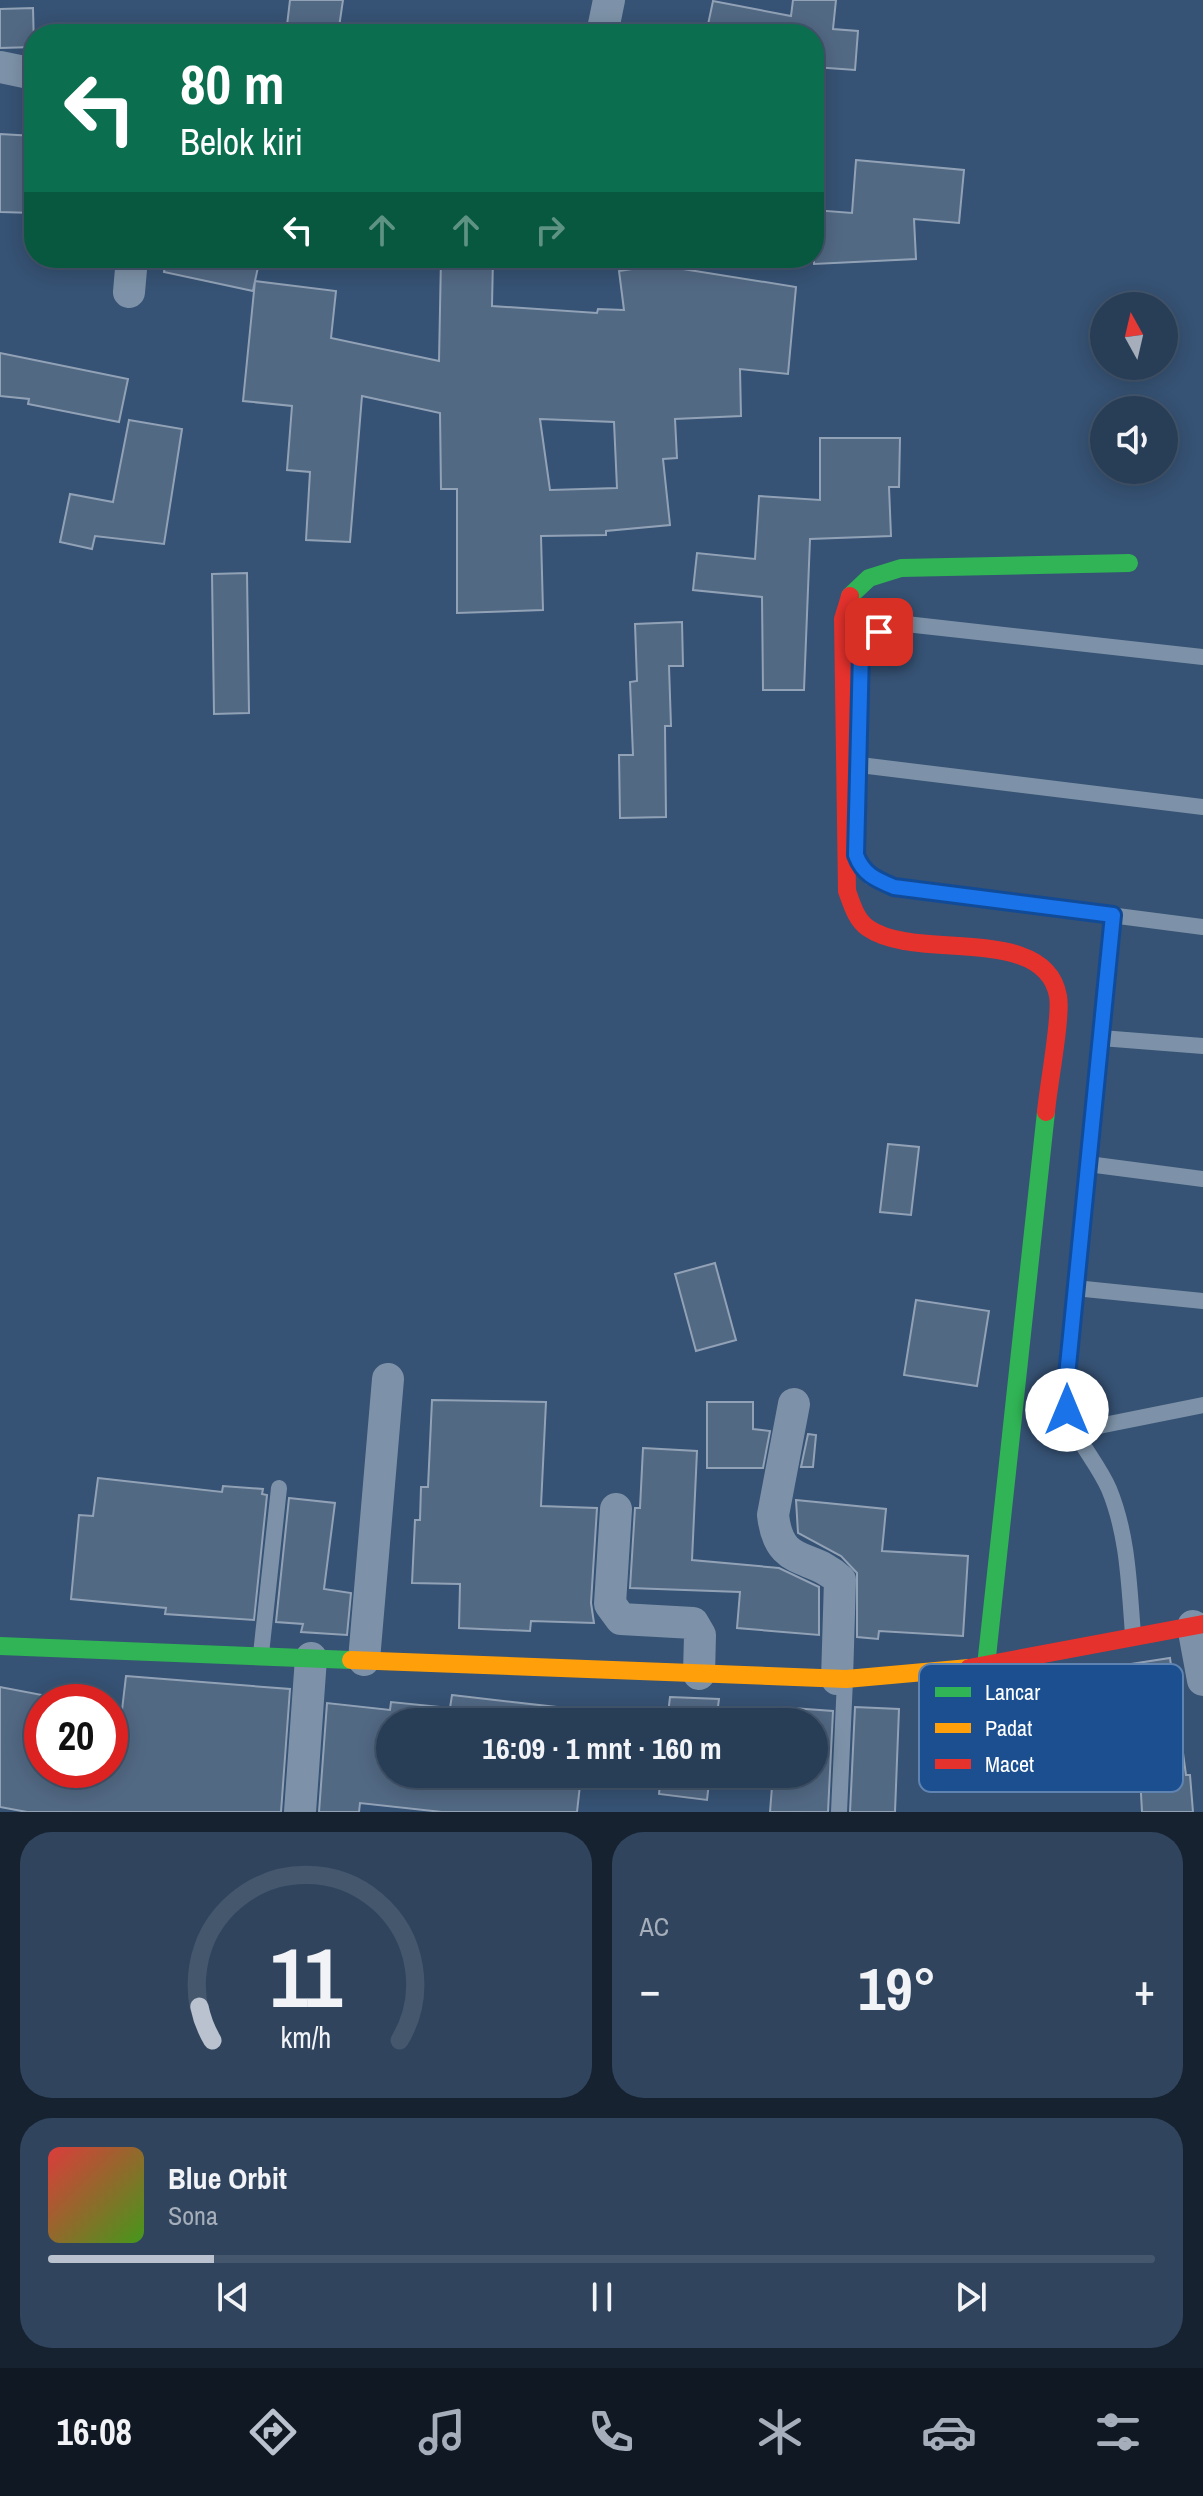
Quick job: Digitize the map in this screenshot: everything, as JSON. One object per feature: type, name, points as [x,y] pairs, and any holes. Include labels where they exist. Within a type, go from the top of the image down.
[{"type":"street","points":[[604,24],[609,0]]},
{"type":"street","points":[[0,67],[24,72]]},
{"type":"street","points":[[129,292],[131,268]]},
{"type":"street","points":[[986,1664],[1058,996],[1054,980],[1039,963],[1021,953],[900,941],[877,934],[855,913],[847,891],[843,619],[847,598],[856,585],[874,575],[901,568],[1129,563]]},
{"type":"street","points":[[364,1660],[388,1379]]},
{"type":"street","points":[[794,1404],[773,1515],[775,1533],[794,1558],[840,1580],[841,1679]]},
{"type":"street","points":[[616,1509],[610,1604],[621,1619],[693,1623],[700,1635],[699,1674]]},
{"type":"street","points":[[996,1664],[1198,1625],[1203,1680]]},
{"type":"street","points":[[0,1646],[841,1679],[919,1672]]},
{"type":"street","points":[[300,1812],[311,1658]]},
{"type":"lane","points":[[1203,657],[906,624],[889,627],[866,642],[861,652],[856,855],[870,877],[894,887],[1203,927]]},
{"type":"lane","points":[[860,765],[1203,807]]},
{"type":"lane","points":[[1113,915],[1065,1396],[1074,1431],[1108,1487],[1123,1532],[1133,1636]]},
{"type":"lane","points":[[1101,1038],[1203,1046]]},
{"type":"lane","points":[[1088,1164],[1203,1179]]},
{"type":"lane","points":[[1075,1288],[1203,1301]]},
{"type":"lane","points":[[1074,1431],[1203,1405]]},
{"type":"lane","points":[[261,1656],[279,1488]]},
{"type":"lane","points":[[839,1812],[841,1679]]},
{"type":"building","points":[[290,0],[343,0],[339,24],[287,24]]},
{"type":"building","points":[[793,0],[836,0],[833,29],[858,31],[855,70],[824,68],[824,24],[708,24],[713,1],[791,16]]},
{"type":"building","points":[[33,8],[33,24],[24,24],[24,47],[0,48],[0,9]]},
{"type":"building","points":[[0,134],[24,135],[24,213],[0,212]]},
{"type":"building","points":[[856,160],[964,170],[959,223],[914,219],[916,259],[824,264],[824,211],[852,213]]},
{"type":"building","points":[[165,268],[258,268],[253,291],[164,272]]},
{"type":"building","points":[[441,268],[493,268],[492,306],[597,313],[598,309],[624,310],[619,271],[638,268],[677,268],[796,287],[788,374],[740,369],[741,416],[675,419],[677,458],[663,459],[670,525],[606,531],[606,535],[541,536],[543,610],[457,613],[457,489],[441,489],[440,413],[362,396],[350,542],[306,540],[310,472],[287,470],[292,406],[243,401],[255,281],[336,291],[331,338],[439,361]],"holes":[[[540,419],[614,422],[617,488],[550,490]]]},
{"type":"building","points":[[0,353],[128,379],[119,422],[28,404],[29,399],[0,396]]},
{"type":"building","points":[[129,420],[182,429],[164,544],[95,536],[92,549],[60,542],[70,494],[113,502]]},
{"type":"building","points":[[820,438],[900,438],[899,487],[889,487],[891,536],[810,539],[804,690],[763,690],[762,597],[693,590],[697,553],[755,559],[759,496],[820,500]]},
{"type":"building","points":[[247,573],[249,713],[214,714],[212,574]]},
{"type":"building","points":[[682,622],[683,666],[669,666],[671,726],[665,726],[666,817],[620,818],[619,755],[633,755],[630,682],[637,681],[635,624]]},
{"type":"building","points":[[888,1144],[919,1147],[911,1215],[880,1212]]},
{"type":"building","points":[[715,1263],[736,1340],[696,1351],[675,1274]]},
{"type":"building","points":[[916,1300],[989,1311],[977,1386],[904,1375]]},
{"type":"building","points":[[432,1400],[546,1402],[541,1506],[597,1508],[591,1603],[594,1623],[531,1621],[530,1631],[459,1628],[460,1584],[412,1583],[415,1520],[420,1520],[421,1487],[428,1487]]},
{"type":"building","points":[[707,1402],[753,1402],[753,1429],[770,1431],[763,1468],[707,1468]]},
{"type":"building","points":[[808,1434],[816,1435],[813,1467],[801,1467]]},
{"type":"building","points":[[643,1448],[697,1451],[692,1560],[779,1568],[819,1587],[819,1635],[737,1628],[740,1592],[630,1588],[635,1508],[640,1508]]},
{"type":"building","points":[[98,1478],[222,1492],[223,1486],[263,1489],[262,1494],[267,1495],[254,1620],[165,1614],[166,1608],[71,1599],[79,1515],[93,1516]]},
{"type":"building","points":[[289,1498],[335,1503],[324,1589],[351,1593],[347,1635],[301,1632],[303,1624],[276,1622]]},
{"type":"building","points":[[796,1500],[886,1509],[882,1551],[968,1556],[963,1636],[879,1631],[878,1639],[857,1637],[857,1573],[841,1556],[798,1533]]},
{"type":"building","points":[[1170,1658],[1171,1664],[1131,1664]]},
{"type":"building","points":[[126,1676],[290,1689],[281,1812],[27,1812],[0,1807],[0,1687],[24,1692],[24,1788],[128,1788],[128,1684],[125,1684]]},
{"type":"building","points":[[452,1695],[566,1708],[450,1708]]},
{"type":"building","points":[[670,1697],[719,1699],[718,1708],[669,1708]]},
{"type":"building","points":[[391,1702],[450,1708],[390,1708]]},
{"type":"building","points":[[327,1703],[376,1708],[376,1788],[580,1788],[577,1812],[442,1812],[360,1803],[359,1812],[319,1812]]},
{"type":"building","points":[[855,1707],[899,1709],[895,1812],[850,1812]]},
{"type":"building","points":[[828,1711],[833,1711],[828,1812],[770,1812],[772,1788],[828,1788]]},
{"type":"building","points":[[1183,1753],[1186,1775],[1190,1775],[1193,1812],[1142,1812],[1141,1792],[1183,1792]]},
{"type":"building","points":[[660,1788],[708,1788],[707,1800],[659,1794]]},
{"type":"traffic: fast","points":[[850,596],[869,578],[901,568],[1129,563]]},
{"type":"traffic: fast","points":[[986,1664],[1046,1112]]},
{"type":"traffic: fast","points":[[0,1646],[351,1660]]},
{"type":"traffic: slow","points":[[351,1660],[846,1679],[919,1672]]},
{"type":"traffic: jam","points":[[850,596],[843,619],[847,891],[864,925],[889,938],[1005,951],[1030,959],[1048,974],[1059,1006],[1046,1112]]},
{"type":"traffic: jam","points":[[990,1664],[1203,1624]]},
{"type":"route","points":[[879,632],[866,642],[861,652],[856,855],[861,867],[870,877],[894,887],[1113,915],[1075,1288],[1065,1396],[1067,1410]]}]
